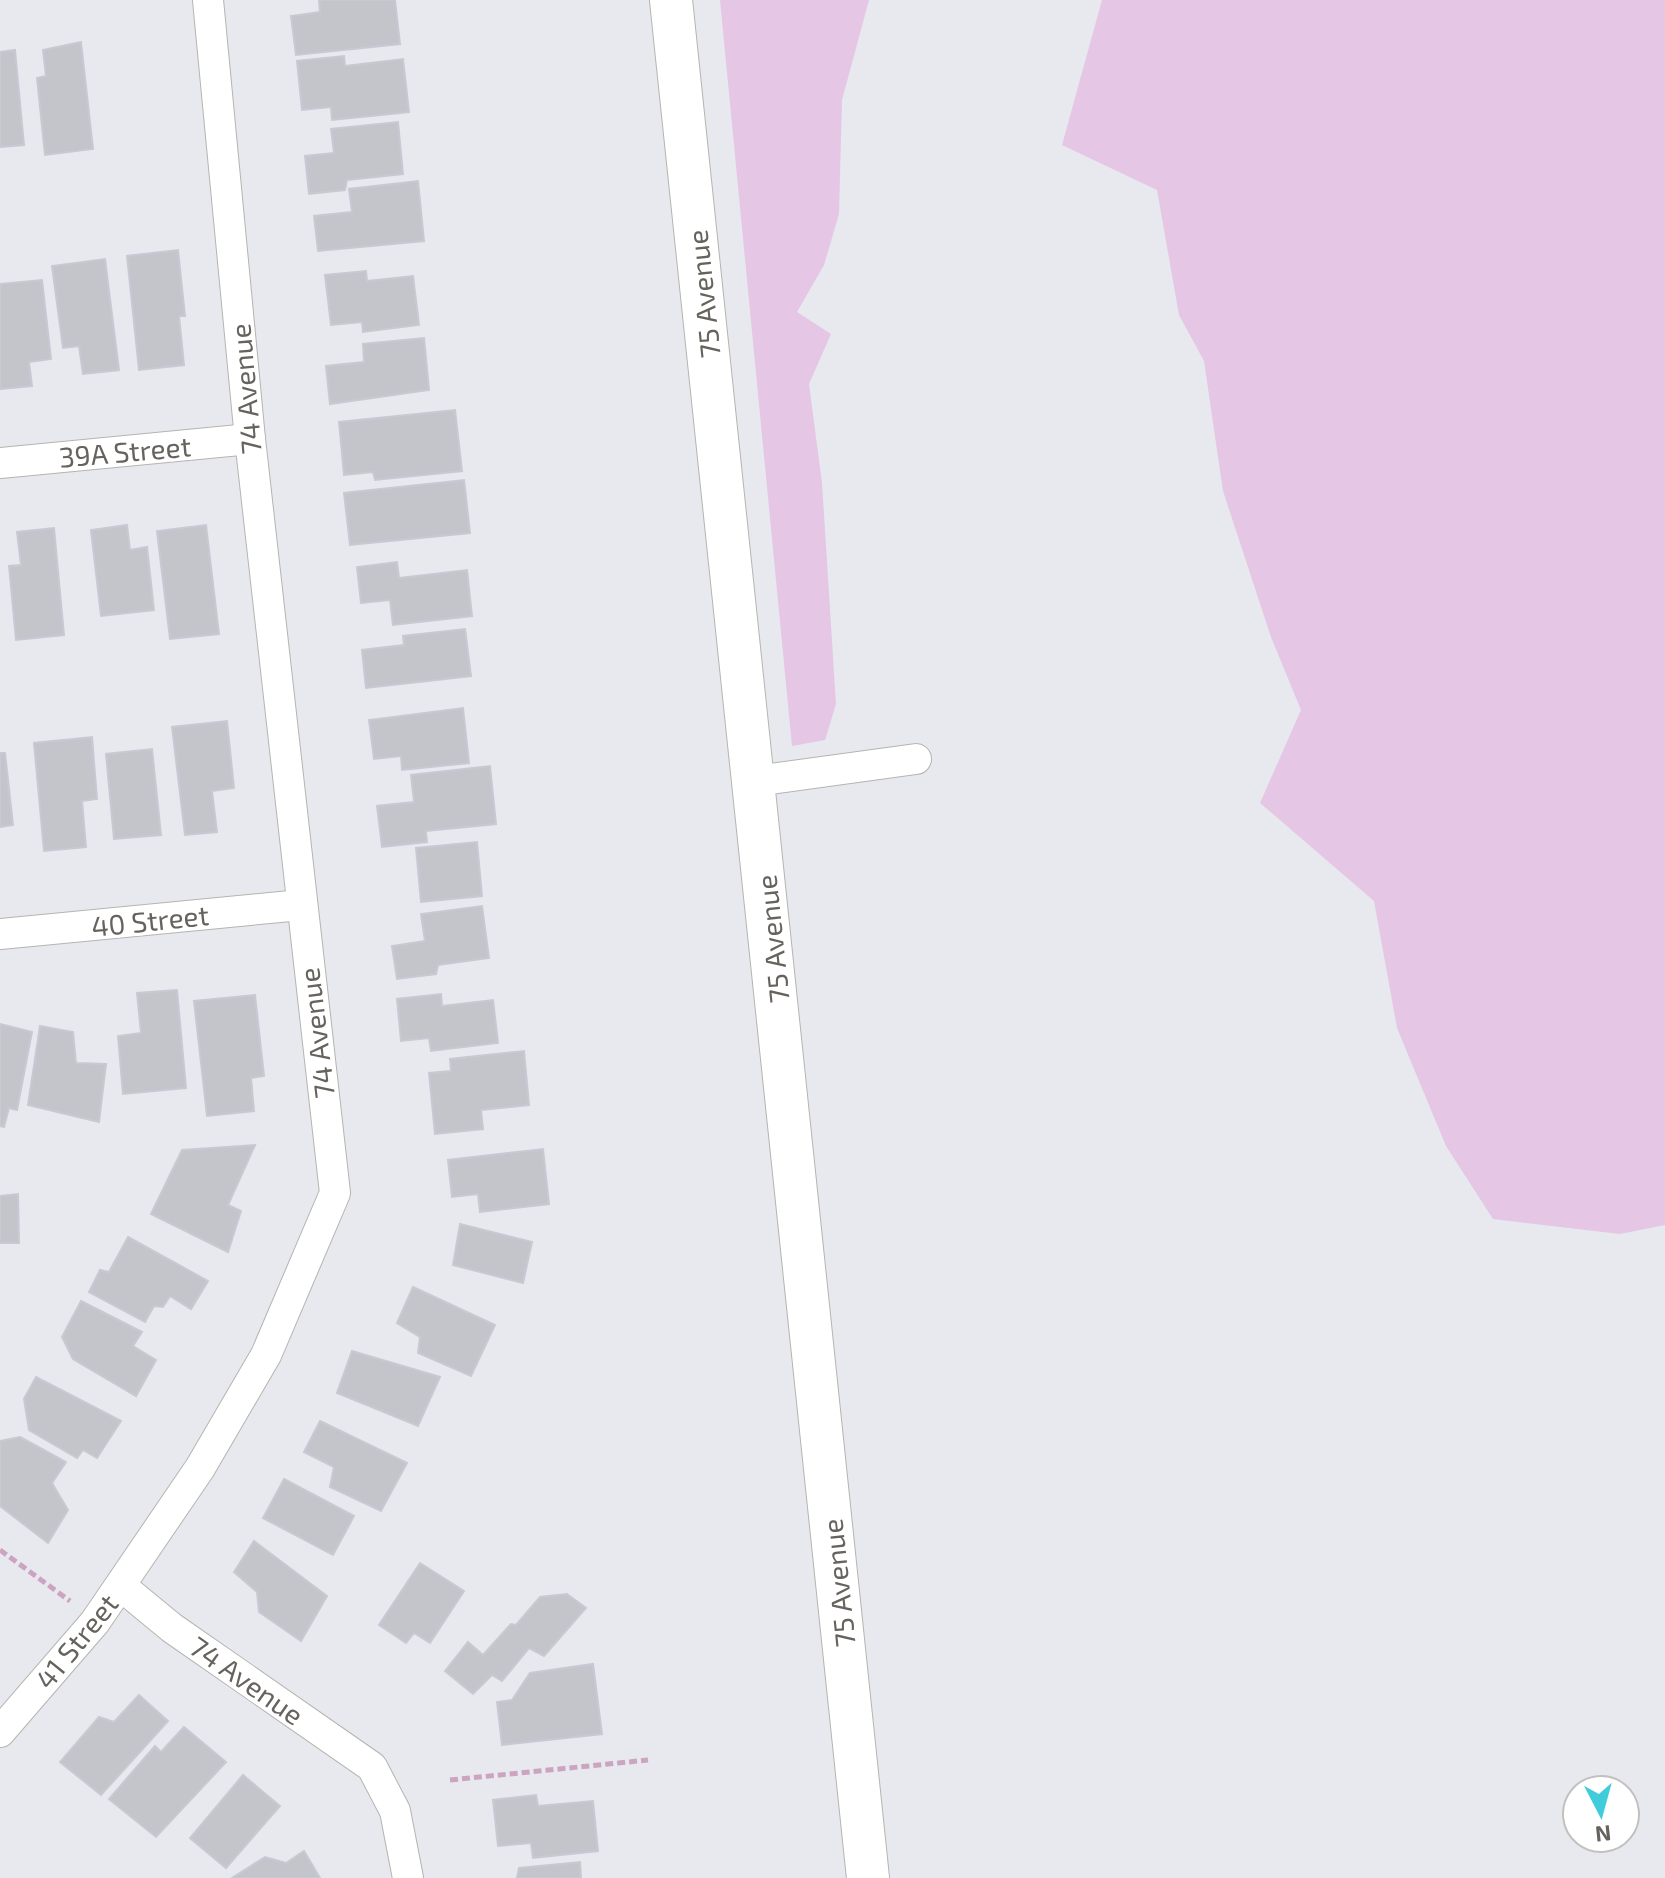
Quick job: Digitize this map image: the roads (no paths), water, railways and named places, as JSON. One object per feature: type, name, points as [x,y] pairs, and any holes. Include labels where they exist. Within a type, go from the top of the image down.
[{"type":"main road","name":"75 Avenue","points":[[671,0],[756,781],[868,1878]]},
{"type":"street","name":"74 Avenue","points":[[208,0],[250,439],[335,1193],[266,1355],[200,1468],[121,1586],[172,1628],[372,1767],[395,1811],[408,1878]]},
{"type":"street","name":"39A Street","points":[[0,463],[250,439]]},
{"type":"street","points":[[756,781],[916,759]]},
{"type":"street","name":"40 Street","points":[[0,934],[301,905]]},
{"type":"street","name":"41 Street","points":[[0,1732],[95,1622],[121,1586]]}]
